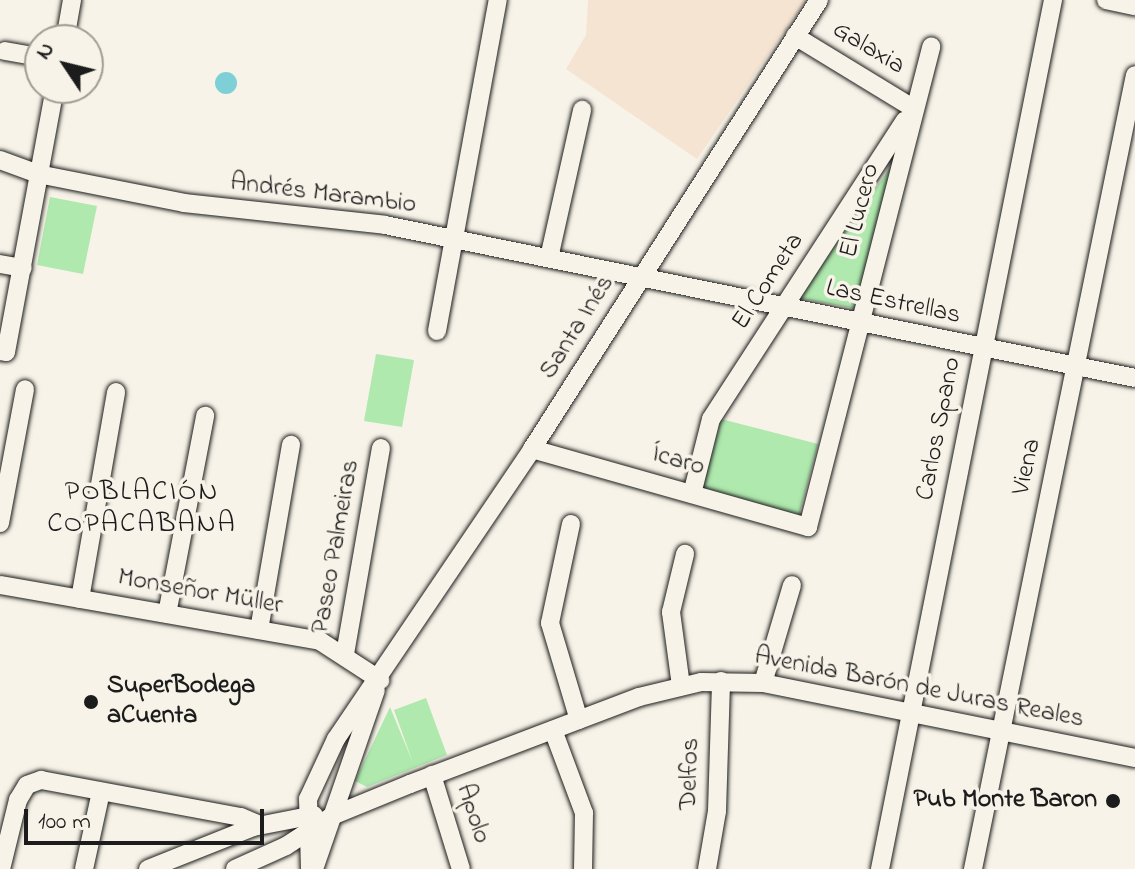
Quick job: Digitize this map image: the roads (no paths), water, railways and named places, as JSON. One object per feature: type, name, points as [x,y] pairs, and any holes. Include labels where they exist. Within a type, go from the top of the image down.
[{"type":"street","points":[[68,24],[72,0]]},
{"type":"street","points":[[437,331],[498,0]]},
{"type":"street","name":"Santa Inés","points":[[312,869],[305,835],[305,815],[326,757],[532,449],[819,0]]},
{"type":"street","name":"Carlos Spano","points":[[880,869],[1053,0]]},
{"type":"street","points":[[1106,0],[1135,6]]},
{"type":"street","name":"Galaxia","points":[[795,36],[913,108]]},
{"type":"street","name":"El Lucero","points":[[808,527],[931,47]]},
{"type":"street","points":[[5,51],[24,54]]},
{"type":"street","name":"Viena","points":[[973,869],[1135,75]]},
{"type":"street","points":[[3,352],[23,268],[52,104]]},
{"type":"street","name":"El Cometa","points":[[692,494],[711,419],[913,108]]},
{"type":"street","points":[[549,258],[582,110]]},
{"type":"street","name":"Andrés Marambio","points":[[0,160],[38,174],[206,207],[349,219],[641,277]]},
{"type":"street","points":[[0,264],[23,268]]},
{"type":"street","name":"Las Estrellas","points":[[641,277],[1135,378]]},
{"type":"street","points":[[0,523],[25,389]]},
{"type":"street","points":[[80,599],[116,392]]},
{"type":"street","points":[[167,614],[205,416]]},
{"type":"street","points":[[259,630],[291,445]]},
{"type":"street","name":"Paseo Palmeiras","points":[[345,654],[381,448]]},
{"type":"street","name":"Ícaro","points":[[532,449],[808,527]]},
{"type":"street","points":[[571,524],[550,623],[579,720]]},
{"type":"street","points":[[681,686],[671,612],[685,554]]},
{"type":"street","name":"Monseñor Müller","points":[[0,585],[320,641],[345,654],[379,682]]},
{"type":"street","points":[[763,683],[792,585]]},
{"type":"street","name":"Avenida Barón de Juras Reales","points":[[235,869],[305,835],[332,816],[432,775],[681,686],[721,681],[763,683],[1135,758]]},
{"type":"street","name":"Delfos","points":[[707,869],[717,811],[721,681]]},
{"type":"street","name":"Santa Inés","points":[[312,869],[379,682]]},
{"type":"street","points":[[553,730],[584,813],[583,869]]},
{"type":"street","name":"Apolo","points":[[432,775],[461,869]]},
{"type":"street","points":[[1,869],[18,800],[27,785],[41,780],[241,817],[260,825]]},
{"type":"street","points":[[84,869],[101,792]]},
{"type":"street","name":"Avenida Barón de Juras Reales","points":[[148,869],[260,825],[305,815],[332,816]]},
{"type":"water","points":[[226,72],[234,75],[237,83],[234,91],[226,94],[218,91],[215,83],[218,75]]},
{"type":"place","name":"SuperBodega aCuenta","points":[[91,702]]},
{"type":"place","name":"Pub Monte Baron","points":[[1113,801]]},
{"type":"district","name":"POBLACIÓN COPACABANA","points":[[142,509]]}]
